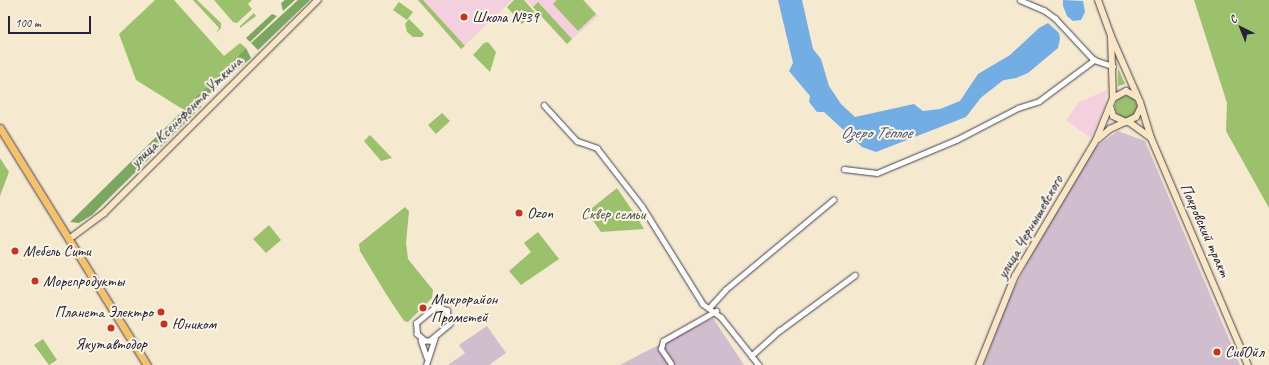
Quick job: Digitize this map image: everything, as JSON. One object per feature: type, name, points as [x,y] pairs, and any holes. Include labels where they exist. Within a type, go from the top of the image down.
[{"type":"main road","name":"улица Ксенофонта Уткина","points":[[69,239],[104,213],[318,0]]},
{"type":"main road","points":[[1098,0],[1111,36],[1113,98],[1110,105],[1113,116],[1127,122],[1151,138]]},
{"type":"main road","name":"Покровский тракт","points":[[1111,36],[1139,102],[1151,138],[1231,319],[1248,365]]},
{"type":"main road","points":[[1096,140],[1110,129],[1127,122],[1138,115],[1139,102],[1126,91],[1113,98]]},
{"type":"main road","name":"улица Чернышевского","points":[[979,365],[1015,276],[1096,140],[1110,105]]},
{"type":"main road","points":[[0,128],[147,365]]},
{"type":"street","points":[[1020,0],[1044,10],[1055,18],[1094,60],[1113,66]]},
{"type":"street","points":[[844,169],[877,173],[956,140],[1018,108],[1040,101],[1094,60]]},
{"type":"street","points":[[544,105],[577,141],[597,148],[642,206],[664,245],[703,304],[716,311],[758,365]]},
{"type":"street","points":[[709,308],[725,290],[834,200]]},
{"type":"street","points":[[751,356],[779,331],[855,275]]},
{"type":"street","points":[[421,340],[427,342],[435,338],[451,320],[447,310],[440,305],[432,308],[416,323],[416,332],[421,340],[427,363]]},
{"type":"street","points":[[671,364],[661,349],[663,341],[716,311]]},
{"type":"street","points":[[427,363],[435,338]]},
{"type":"shaded area","name":"Школа №39","points":[[418,0],[512,0],[461,49]]},
{"type":"shaded area","name":"Школа №39","points":[[526,0],[585,0],[598,16],[567,44]]},
{"type":"shaded area","points":[[1107,90],[1104,108],[1091,138],[1066,120],[1079,102]]},
{"type":"shaded area","points":[[1118,131],[1145,141],[1240,365],[984,365],[1007,302],[1033,252],[1094,148]]},
{"type":"shaded area","points":[[713,318],[744,365],[620,365],[641,354]]},
{"type":"shaded area","points":[[487,326],[506,353],[489,365],[448,365],[465,353],[459,345]]},
{"type":"green space","points":[[155,0],[174,0],[224,56],[240,43],[246,48],[184,110],[136,80],[119,34]]},
{"type":"green space","points":[[193,0],[197,0],[221,23],[221,28],[216,33],[219,28]]},
{"type":"green space","points":[[214,0],[252,0],[248,4],[252,9],[237,23],[233,22]]},
{"type":"green space","points":[[285,0],[295,0],[283,11],[281,3]]},
{"type":"green space","points":[[298,0],[310,0],[258,50],[251,43]]},
{"type":"green space","points":[[418,0],[423,0],[465,46],[461,49]]},
{"type":"green space","points":[[514,0],[524,0],[540,18],[528,18],[522,24],[507,7]]},
{"type":"green space","points":[[557,0],[583,0],[596,14],[578,31],[553,4]]},
{"type":"green space","points":[[1194,0],[1269,0],[1269,208],[1226,131],[1227,103]]},
{"type":"green space","points":[[399,2],[413,12],[407,20],[393,10]]},
{"type":"green space","points":[[538,2],[572,39],[567,44],[533,7]]},
{"type":"green space","points":[[254,13],[256,16],[240,28],[240,26]]},
{"type":"green space","points":[[272,14],[277,16],[250,42],[246,38]]},
{"type":"green space","points":[[409,19],[424,34],[422,37],[413,37],[407,32],[405,24]]},
{"type":"green space","points":[[488,42],[496,52],[490,72],[473,55],[484,43]]},
{"type":"green space","points":[[246,48],[251,58],[208,95],[201,107],[92,215],[79,223],[70,222]]},
{"type":"green space","points":[[1118,68],[1125,84],[1118,86]]},
{"type":"green space","points":[[1126,96],[1134,99],[1137,107],[1134,115],[1126,118],[1118,115],[1115,107],[1118,99]]},
{"type":"green space","points":[[442,113],[450,121],[436,134],[428,125]]},
{"type":"green space","points":[[370,135],[392,158],[381,161],[364,141]]},
{"type":"green space","points":[[0,158],[9,172],[0,196]]},
{"type":"green space","name":"Сквер семьи","points":[[617,188],[644,229],[601,232],[587,212]]},
{"type":"green space","points":[[405,207],[409,211],[406,243],[408,259],[433,290],[432,298],[408,322],[404,321],[386,294],[360,251],[359,244]]},
{"type":"green space","points":[[269,225],[281,240],[266,253],[253,239]]},
{"type":"green space","points":[[538,232],[559,259],[521,285],[509,271],[531,252],[524,243]]},
{"type":"green space","points":[[43,339],[57,360],[49,365],[34,345]]},
{"type":"water","name":"Озеро Тёплое","points":[[778,0],[802,0],[813,49],[821,59],[829,86],[841,104],[855,117],[914,104],[923,111],[940,109],[960,101],[978,74],[1010,55],[1039,28],[1048,23],[1059,33],[1060,39],[1058,48],[1028,73],[1016,78],[993,82],[966,117],[876,152],[862,147],[824,112],[817,112],[809,102],[810,96],[789,71],[793,63]]},
{"type":"water","points":[[1063,0],[1083,1],[1085,12],[1081,20],[1073,21],[1067,16],[1063,6]]},
{"type":"waterway","points":[[977,97],[1003,77]]},
{"type":"place","name":"Школа №39","points":[[464,17]]},
{"type":"place","name":"Ozon","points":[[519,213]]},
{"type":"place","name":"Мебель Сити","points":[[15,251]]},
{"type":"place","name":"Морепродукты","points":[[35,281]]},
{"type":"place","name":"Микрорайон Прометей","points":[[423,308]]},
{"type":"place","name":"Планета Электро","points":[[161,312]]},
{"type":"place","name":"Юником","points":[[164,324]]},
{"type":"place","name":"Якутавтодор","points":[[111,328]]},
{"type":"place","name":"СибОйл","points":[[1217,352]]}]
